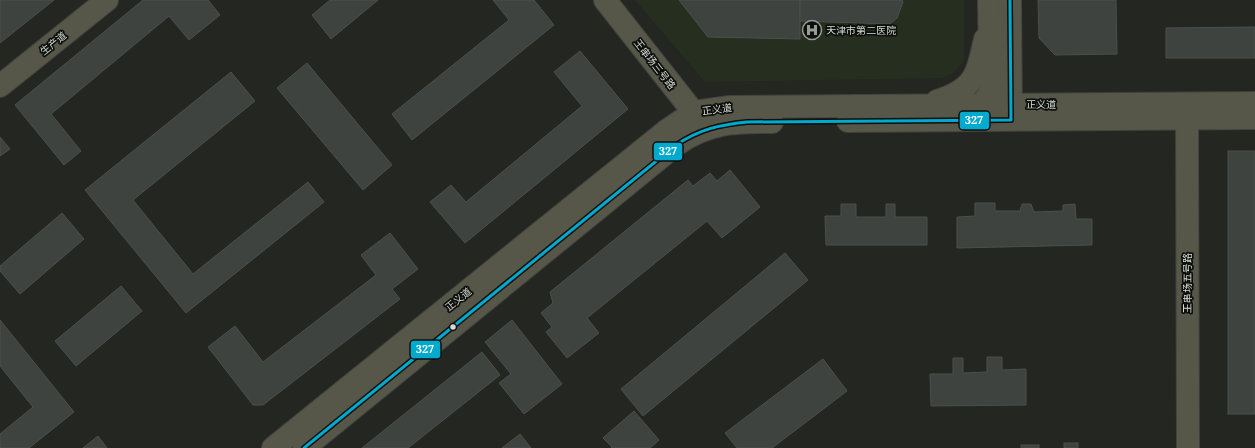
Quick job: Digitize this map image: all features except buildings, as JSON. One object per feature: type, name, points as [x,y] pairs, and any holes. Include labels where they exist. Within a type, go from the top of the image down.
[{"type":"street","name":"生产道","points":[[0,86],[107,0]]},
{"type":"street","name":"王串场三号路","points":[[605,0],[700,120]]},
{"type":"street","points":[[989,0],[990,112]]},
{"type":"street","points":[[1010,0],[1011,112]]},
{"type":"street","points":[[925,113],[973,80],[993,38]]},
{"type":"street","name":"正义道","points":[[1011,112],[1255,102]]},
{"type":"street","name":"正义道","points":[[273,448],[666,131],[700,120],[730,107],[1011,112],[1187,119],[1255,118]]},
{"type":"street","name":"王串场五号路","points":[[1187,119],[1188,448]]},
{"type":"street","name":"正义道","points":[[304,448],[690,135],[700,120]]},
{"type":"shaded area","name":"天津市第二医院","points":[[635,0],[964,0],[964,60],[952,74],[942,78],[705,82]]},
{"type":"transit line","name":"327","points":[[304,448],[676,145],[693,135],[719,126],[747,122],[1011,120],[1010,0]]},
{"type":"place","name":"天津市第二医院","points":[[812,30]]}]
